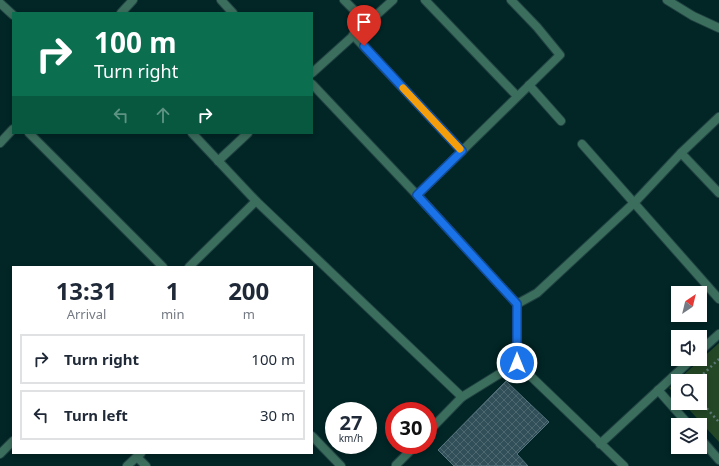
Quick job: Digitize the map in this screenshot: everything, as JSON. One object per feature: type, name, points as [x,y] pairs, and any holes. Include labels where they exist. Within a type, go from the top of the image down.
[{"type":"street","points":[[122,12],[133,0]]},
{"type":"street","points":[[221,0],[232,12]]},
{"type":"street","points":[[344,0],[367,23]]},
{"type":"street","points":[[313,72],[393,0]]},
{"type":"street","points":[[424,0],[517,96]]},
{"type":"street","points":[[417,195],[560,55],[537,27],[511,0]]},
{"type":"street","points":[[667,0],[693,16],[719,28]]},
{"type":"street","points":[[0,3],[12,14]]},
{"type":"street","points":[[354,35],[462,151]]},
{"type":"street","points":[[313,85],[517,304],[517,363],[624,466]]},
{"type":"street","points":[[528,85],[561,121]]},
{"type":"street","points":[[517,304],[537,293],[635,202],[681,153],[719,116]]},
{"type":"street","points":[[0,143],[12,130]]},
{"type":"street","points":[[30,134],[162,266]]},
{"type":"street","points":[[193,134],[256,201],[462,397]]},
{"type":"street","points":[[218,161],[247,134]]},
{"type":"street","points":[[582,144],[635,202],[719,299]]},
{"type":"street","points":[[681,153],[719,193]]},
{"type":"street","points":[[190,266],[256,201]]},
{"type":"street","points":[[707,345],[719,334]]},
{"type":"street","points":[[437,423],[462,397],[517,363]]},
{"type":"street","points":[[600,444],[684,366]]},
{"type":"street","points":[[658,390],[683,418]]},
{"type":"street","points":[[313,437],[341,466]]},
{"type":"street","points":[[0,454],[12,442]]},
{"type":"street","points":[[707,446],[719,460]]},
{"type":"street","points":[[395,466],[407,454]]},
{"type":"street","points":[[127,466],[139,455],[146,466]]},
{"type":"path","points":[[703,374],[719,359]]},
{"type":"path","points":[[707,409],[719,422]]},
{"type":"green space","points":[[719,343],[719,442],[707,429],[707,418],[697,418],[689,410],[707,410],[707,374],[685,374],[693,366],[707,366],[707,354]]},
{"type":"building","points":[[506,381],[549,422],[517,454],[528,466],[454,466],[438,450]]},
{"type":"slow traffic","points":[[403,88],[460,149]]},
{"type":"route","points":[[364,46],[462,151],[417,195],[517,304],[517,363]]}]
